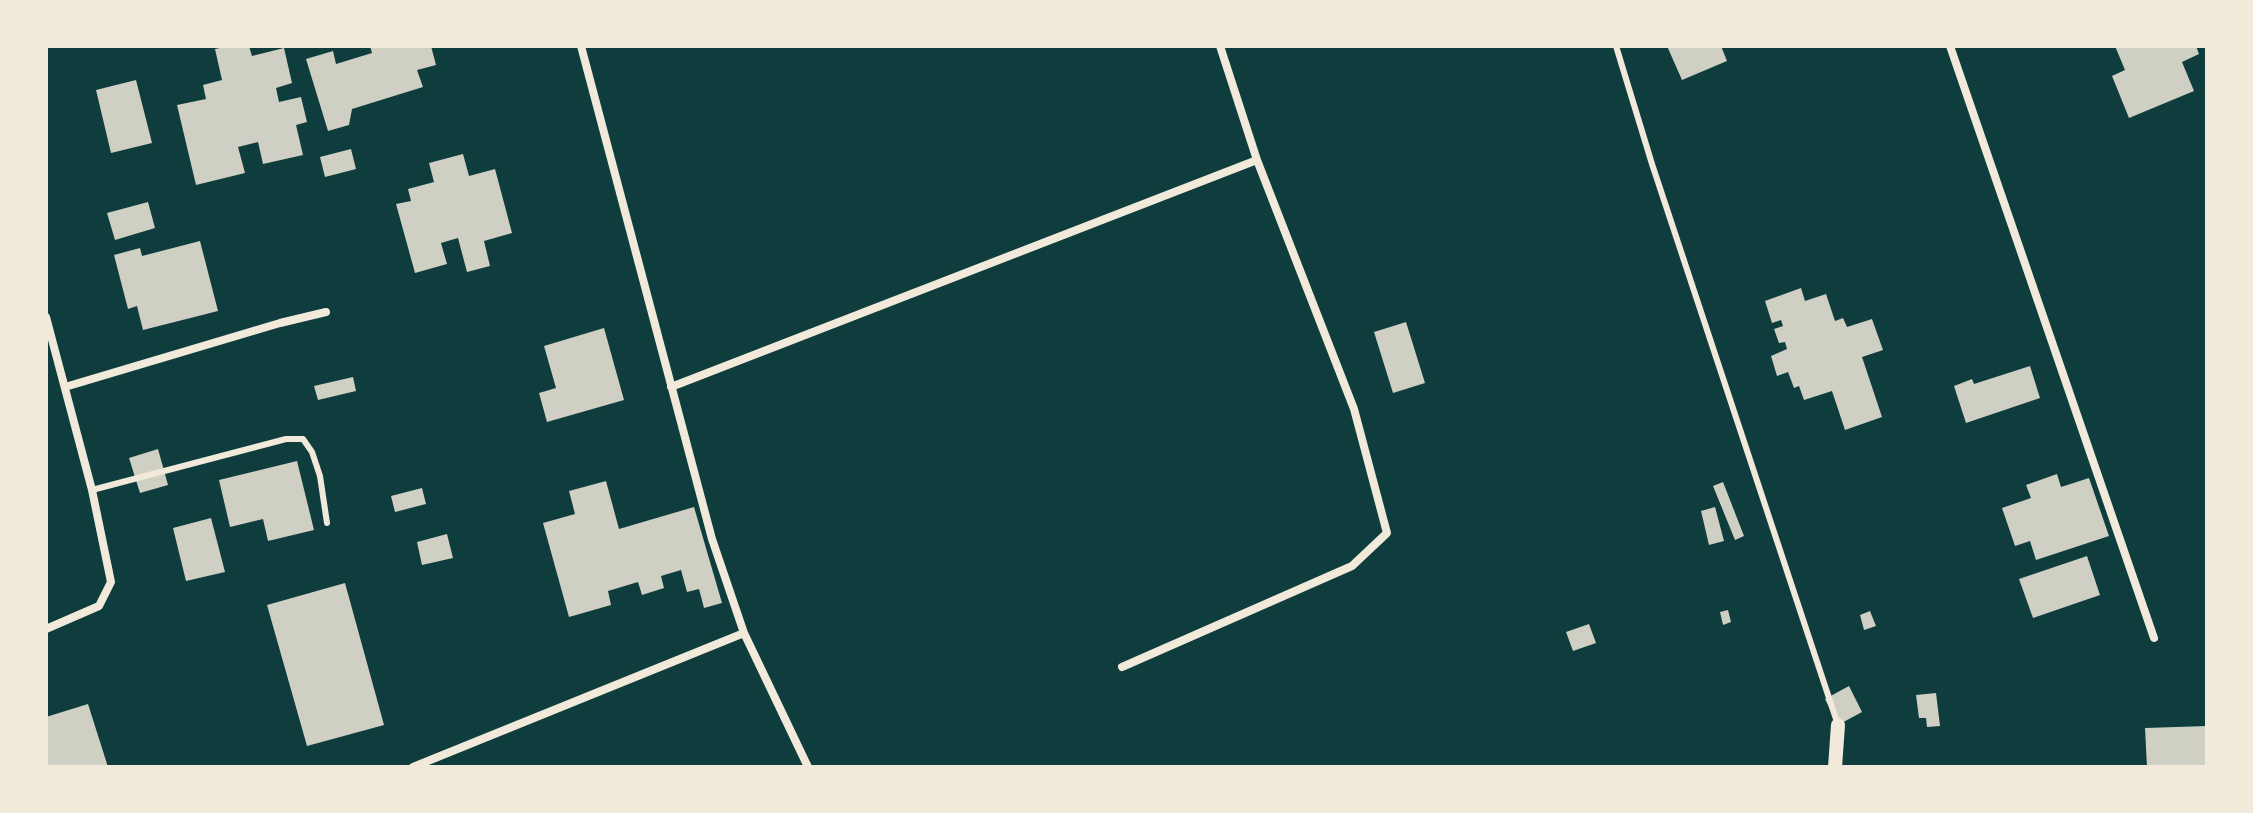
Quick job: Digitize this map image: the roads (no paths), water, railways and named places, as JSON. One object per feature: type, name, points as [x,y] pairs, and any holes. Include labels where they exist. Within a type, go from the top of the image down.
[{"type":"street","points":[[581,46],[712,539],[744,633],[808,767]]},
{"type":"street","points":[[1122,667],[1352,566],[1387,533],[1354,409],[1257,160],[1220,46]]},
{"type":"street","points":[[1950,46],[2154,638]]},
{"type":"street","points":[[671,387],[1257,160]]},
{"type":"street","points":[[65,387],[326,312]]},
{"type":"street","points":[[46,317],[92,490],[111,582],[99,606],[46,629]]},
{"type":"street","points":[[413,767],[744,633]]},
{"type":"street","points":[[1835,767],[1838,725]]},
{"type":"lane","points":[[1616,46],[1652,164],[1838,725]]},
{"type":"lane","points":[[92,490],[286,439],[303,439],[312,452],[320,476],[327,523]]}]
